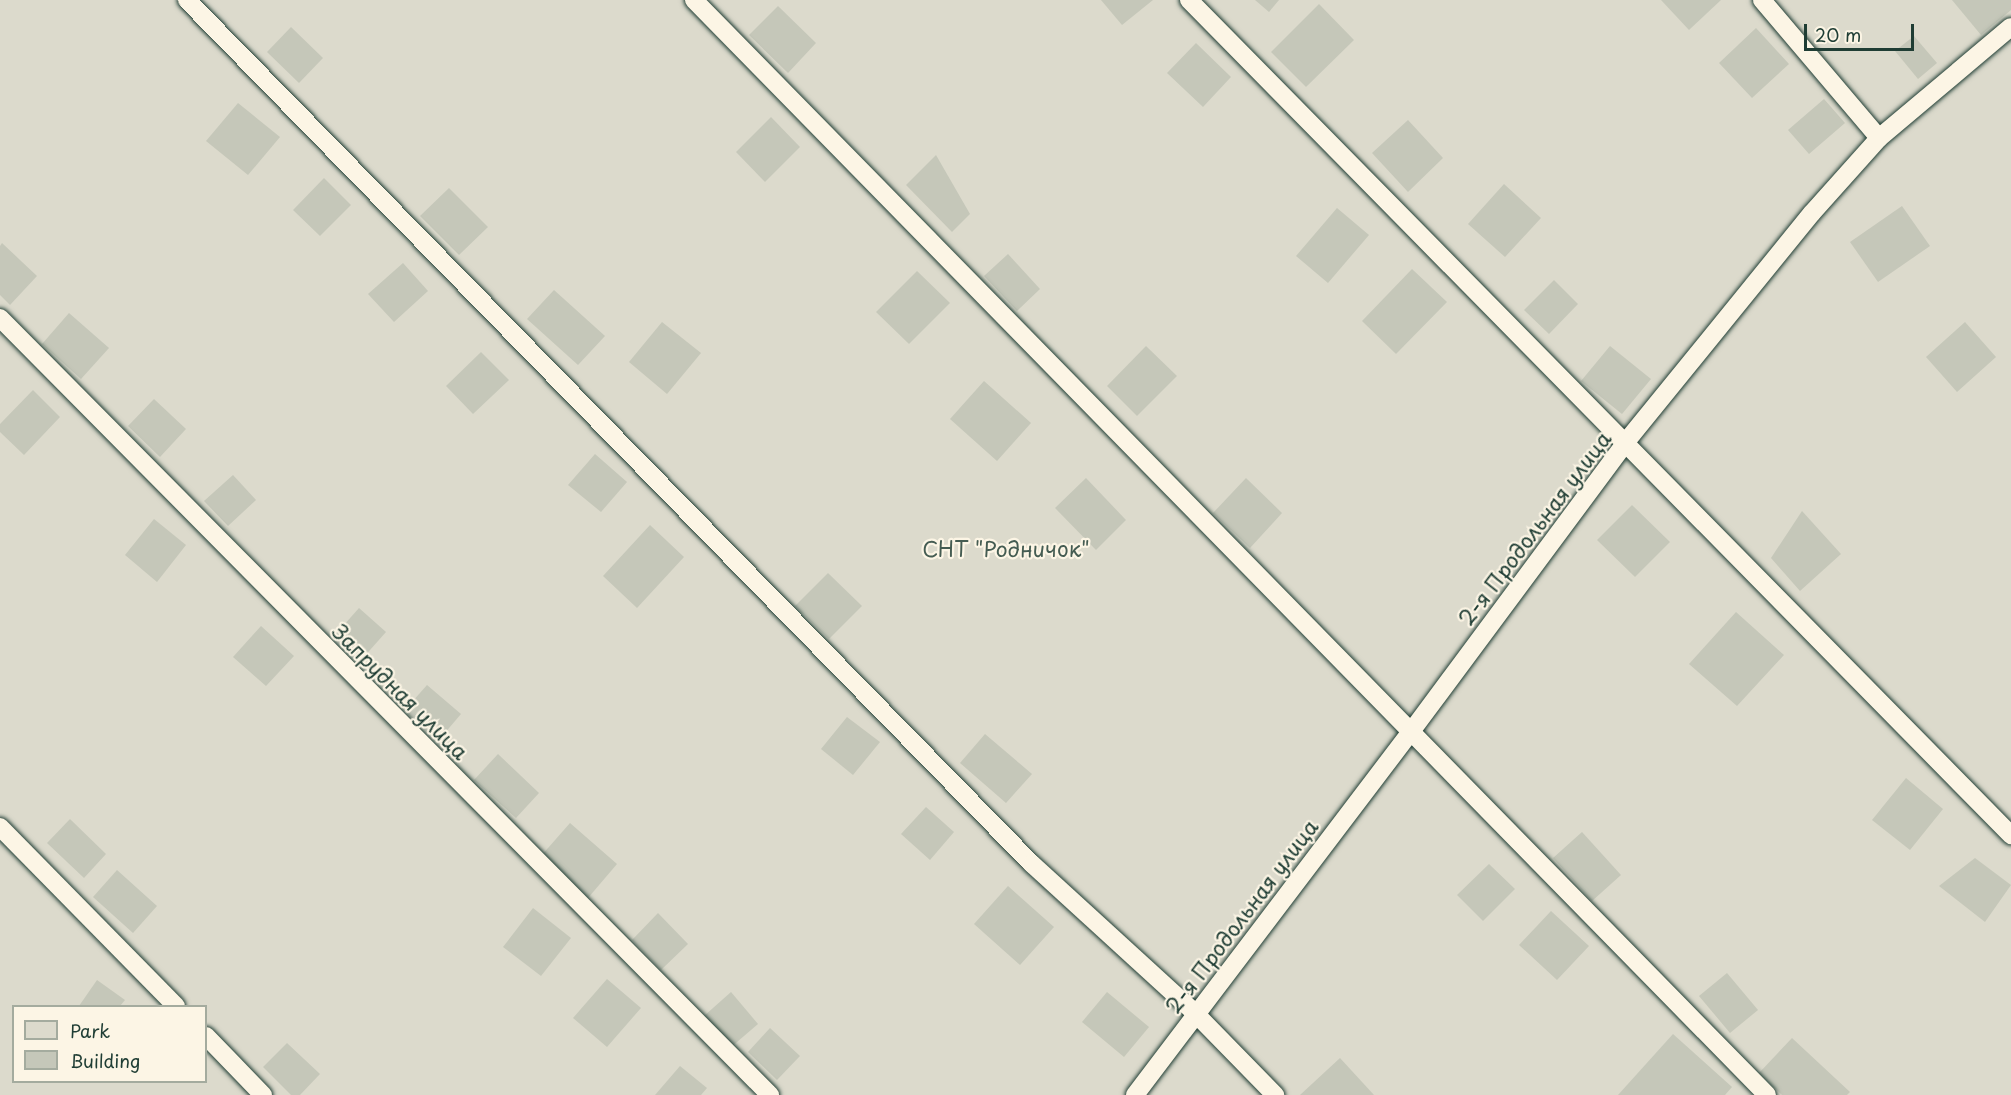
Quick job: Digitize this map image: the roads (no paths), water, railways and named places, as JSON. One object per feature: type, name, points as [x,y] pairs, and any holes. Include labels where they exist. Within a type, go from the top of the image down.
[{"type":"lane","points":[[187,0],[1032,864],[1195,1013],[1275,1095]]},
{"type":"lane","points":[[694,0],[1767,1095]]},
{"type":"lane","points":[[1189,0],[2011,835]]},
{"type":"lane","points":[[1762,0],[1879,138]]},
{"type":"lane","name":"2-я Продольная улица","points":[[1135,1095],[1195,1013],[1410,733],[1625,443],[1812,213],[1879,138],[2011,27]]},
{"type":"lane","name":"Запрудная улица","points":[[0,318],[770,1095]]},
{"type":"lane","points":[[0,827],[175,1005]]},
{"type":"lane","points":[[207,1037],[263,1095]]},
{"type":"park label","name":"СНТ \"Родничок\"","points":[[1006,548]]}]
